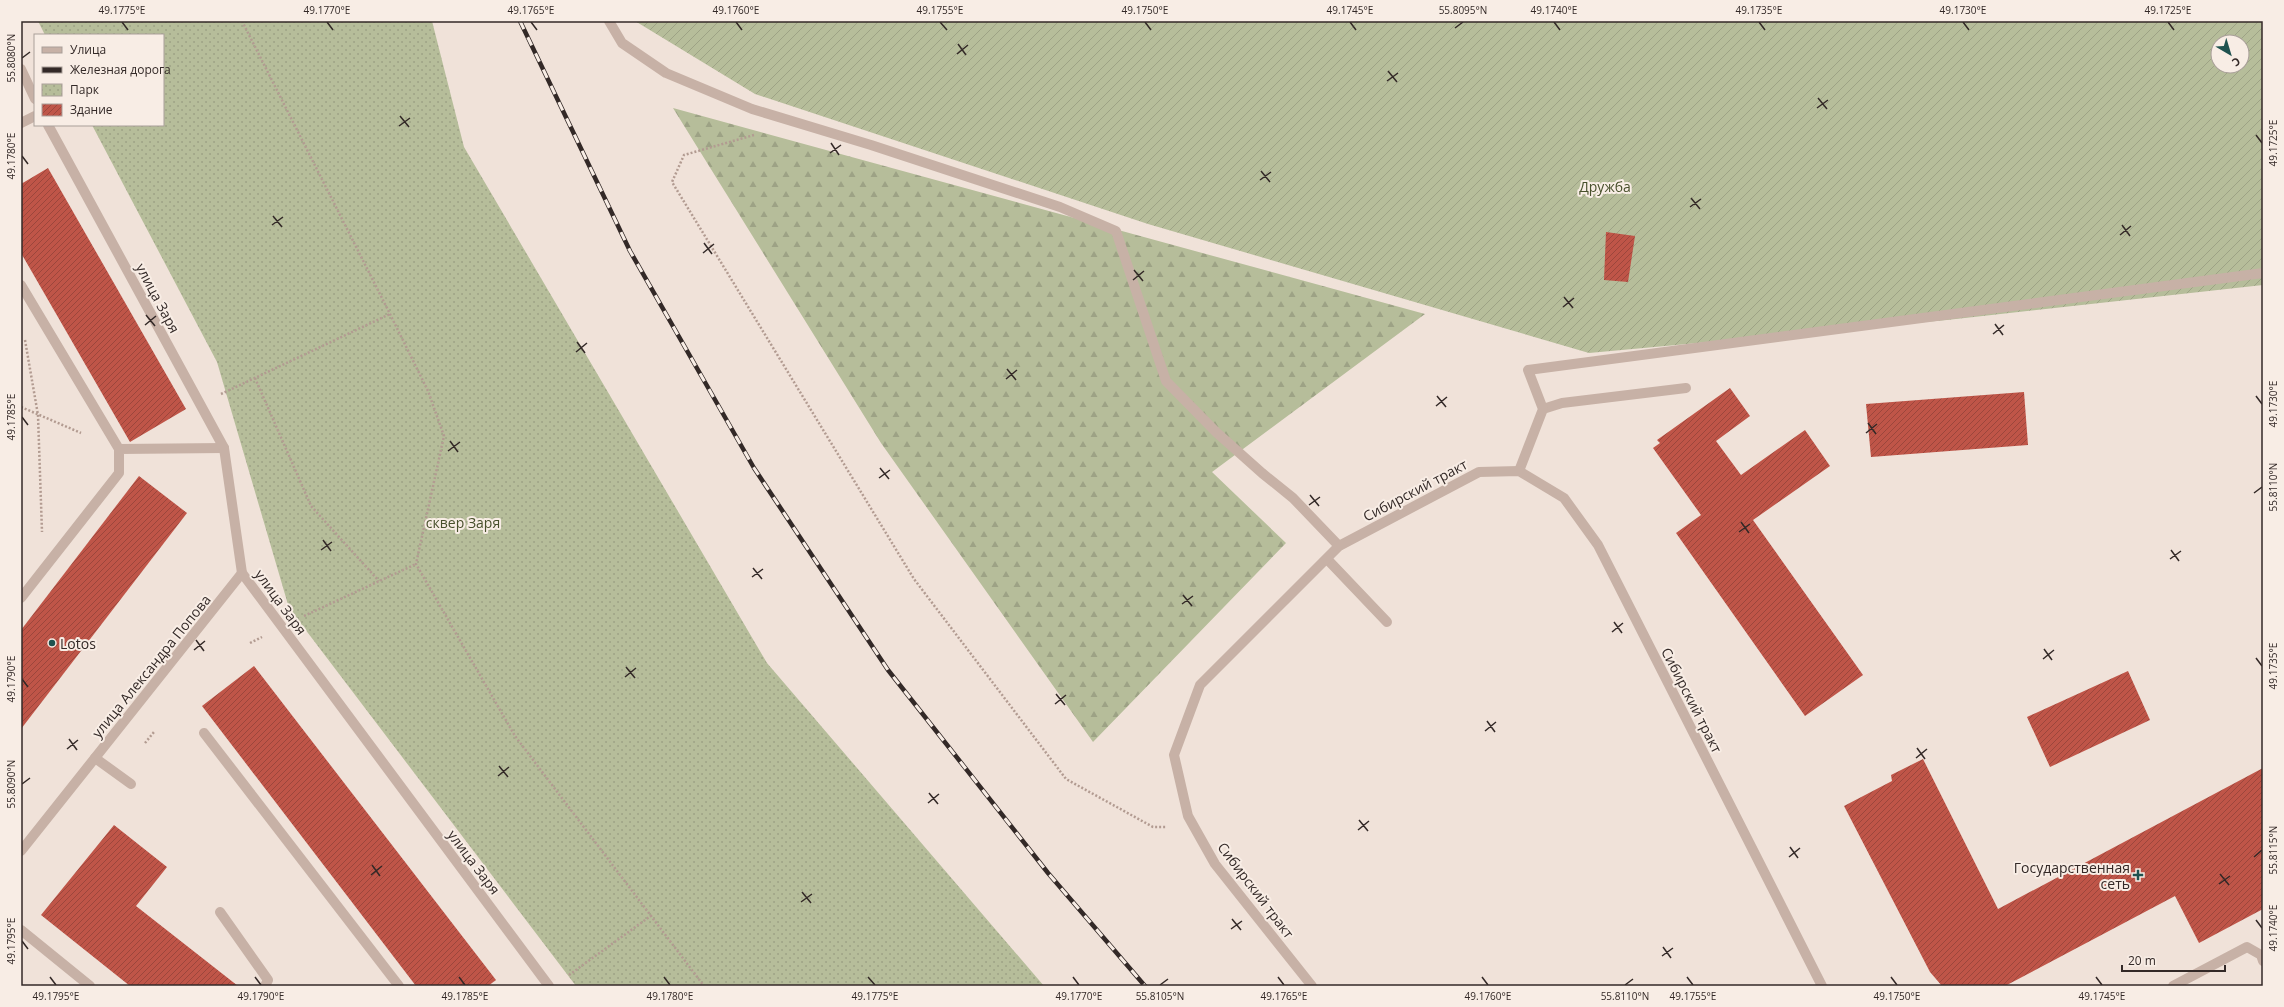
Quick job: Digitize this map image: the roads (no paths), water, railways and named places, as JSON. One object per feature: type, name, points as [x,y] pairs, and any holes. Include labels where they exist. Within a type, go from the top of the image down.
[{"type":"street","points":[[609,21],[622,43],[666,73],[752,109],[872,145],[1060,207],[1116,231],[1166,381],[1216,432],[1292,498],[1339,546]]},
{"type":"street","points":[[21,70],[34,97]]},
{"type":"street","points":[[21,123],[34,116]]},
{"type":"street","name":"улица Заря","points":[[49,126],[224,448],[242,573],[549,986]]},
{"type":"street","points":[[1519,471],[1543,409],[1528,370],[2263,273]]},
{"type":"street","points":[[21,286],[119,449],[119,473],[21,598]]},
{"type":"street","points":[[1543,409],[1562,403],[1686,388]]},
{"type":"street","points":[[119,449],[224,448]]},
{"type":"street","name":"Сибирский тракт","points":[[1312,986],[1215,864],[1188,816],[1174,755],[1200,685],[1339,546],[1479,472],[1519,471],[1564,498],[1598,545],[1822,986]]},
{"type":"street","points":[[1327,559],[1387,622]]},
{"type":"street","name":"улица Александра Попова","points":[[21,851],[242,573]]},
{"type":"street","points":[[204,733],[399,986]]},
{"type":"street","points":[[95,758],[131,784]]},
{"type":"street","points":[[220,912],[268,980],[265,986]]},
{"type":"street","points":[[21,930],[90,986]]},
{"type":"street","points":[[2173,986],[2247,947],[2261,955],[2263,961]]},
{"type":"railway","points":[[520,21],[630,251],[754,468],[888,670],[1048,873],[1145,986]]},
{"type":"place","name":"Lotos","points":[[52,643]]},
{"type":"place","name":"Государственная сеть","points":[[2138,875]]},
{"type":"park label","name":"Дружба","points":[[1605,186]]},
{"type":"park label","name":"сквер Заря","points":[[463,522]]}]
